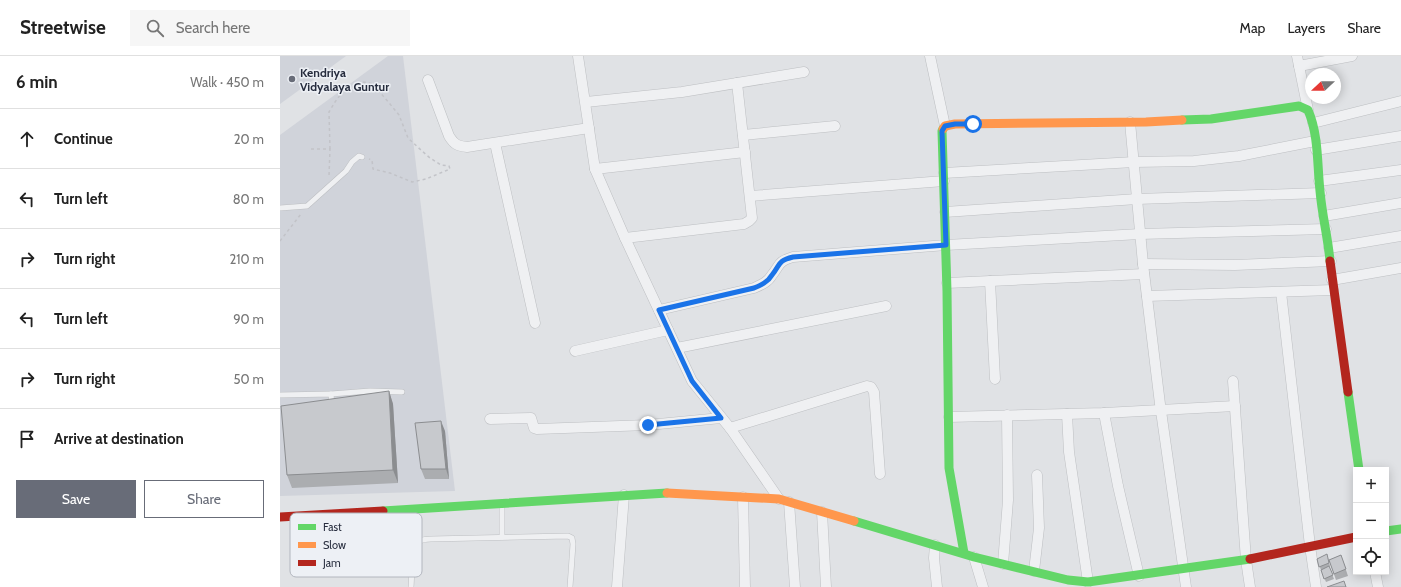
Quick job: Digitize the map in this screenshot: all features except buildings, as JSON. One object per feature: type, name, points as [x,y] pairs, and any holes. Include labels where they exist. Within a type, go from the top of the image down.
[{"type":"street","points":[[578,56],[595,169],[625,238],[692,381],[730,428],[779,499]]},
{"type":"street","points":[[930,56],[945,126],[942,131],[947,283],[949,468],[964,553]]},
{"type":"street","points":[[1352,56],[1298,61],[1308,110],[1313,123],[1319,181],[1331,261],[1333,290],[1359,467]]},
{"type":"street","points":[[586,102],[682,92],[804,72]]},
{"type":"street","points":[[428,80],[453,142],[458,146],[467,147],[589,128]]},
{"type":"street","points":[[625,238],[744,224],[752,218],[737,82]]},
{"type":"street","points":[[1313,123],[1401,101]]},
{"type":"street","points":[[945,126],[955,124],[1130,122],[1212,119],[1300,106],[1308,110]]},
{"type":"street","points":[[1130,122],[1147,296],[1161,410],[1186,587]]},
{"type":"street","points":[[743,135],[835,126]]},
{"type":"street","points":[[750,196],[944,177],[1134,162],[1194,161],[1401,136]]},
{"type":"street","points":[[495,143],[535,323]]},
{"type":"street","points":[[595,169],[745,152]]},
{"type":"street","points":[[1319,181],[1401,170]]},
{"type":"street","points":[[945,212],[1137,199],[1321,193]]},
{"type":"street","points":[[1324,216],[1401,203]]},
{"type":"street","points":[[659,310],[754,288],[764,284],[772,276],[777,266],[783,260],[793,257],[946,245],[1140,234],[1326,229]]},
{"type":"street","points":[[1329,248],[1401,236]]},
{"type":"street","points":[[947,283],[1144,269],[1331,261]]},
{"type":"street","points":[[1332,280],[1401,268]]},
{"type":"street","points":[[990,281],[995,379]]},
{"type":"street","points":[[1147,296],[1333,290]]},
{"type":"street","points":[[1281,292],[1316,587]]},
{"type":"street","points":[[677,348],[886,306]]},
{"type":"street","points":[[575,351],[668,330]]},
{"type":"street","points":[[1233,381],[1246,560],[1250,587]]},
{"type":"street","points":[[730,428],[867,386],[871,387],[874,392],[880,474]]},
{"type":"street","points":[[949,417],[1104,413],[1235,406]]},
{"type":"street","points":[[1104,413],[1118,486],[1140,576]]},
{"type":"street","points":[[1067,414],[1069,452],[1088,582]]},
{"type":"street","points":[[1003,564],[1008,500],[1007,415]]},
{"type":"street","points":[[490,419],[531,418],[534,428],[537,429],[648,425],[721,418]]},
{"type":"street","points":[[1034,572],[1039,528],[1037,475]]},
{"type":"street","points":[[343,513],[666,493],[779,499],[974,557],[1068,580],[1107,583],[1140,576],[1246,560],[1353,538]]},
{"type":"street","points":[[617,587],[624,495]]},
{"type":"street","points":[[743,497],[744,587]]},
{"type":"street","points":[[789,502],[795,587]]},
{"type":"street","points":[[822,512],[826,587]]},
{"type":"street","points":[[280,517],[290,516]]},
{"type":"street","points":[[1389,531],[1401,529]]},
{"type":"street","points":[[935,545],[934,558],[937,587]]},
{"type":"street","points":[[974,557],[983,587]]},
{"type":"street","points":[[1376,575],[1378,587]]},
{"type":"lane","points":[[280,208],[307,206],[346,172],[352,162],[359,156],[362,158]]},
{"type":"lane","points":[[280,395],[331,394],[370,391],[402,392]]},
{"type":"lane","points":[[331,394],[332,409]]},
{"type":"lane","points":[[502,503],[502,537]]},
{"type":"lane","points":[[422,541],[431,539],[568,536],[572,538],[573,544],[570,587]]},
{"type":"lane","points":[[411,587],[412,577]]},
{"type":"path","points":[[328,187],[330,149],[329,112],[343,91],[364,82],[373,84],[399,115],[408,138],[430,158],[441,165],[449,166],[450,169],[426,179],[412,182],[390,173],[374,169],[372,160],[362,158]]},
{"type":"path","points":[[311,149],[330,149]]},
{"type":"path","points":[[280,241],[307,206]]},
{"type":"shaded area","name":"Kendriya Vidyalaya Guntur","points":[[280,56],[346,56],[280,104]]},
{"type":"shaded area","points":[[388,56],[403,56],[455,491],[280,496],[280,135]]},
{"type":"traffic: fast","points":[[1182,120],[1211,119],[1299,106],[1308,110],[1312,120],[1316,140],[1321,200],[1330,261]]},
{"type":"traffic: fast","points":[[943,129],[949,468],[964,553]]},
{"type":"traffic: fast","points":[[1348,392],[1359,467]]},
{"type":"traffic: fast","points":[[383,511],[667,493]]},
{"type":"traffic: fast","points":[[854,521],[974,557],[1068,580],[1088,582],[1250,559]]},
{"type":"traffic: fast","points":[[1389,531],[1401,529]]},
{"type":"traffic: slow","points":[[943,129],[945,126],[955,124],[1146,122],[1182,120]]},
{"type":"traffic: slow","points":[[667,493],[779,499],[854,521]]},
{"type":"traffic: jam","points":[[1330,261],[1348,392]]},
{"type":"traffic: jam","points":[[349,513],[383,511]]},
{"type":"traffic: jam","points":[[280,517],[290,516]]},
{"type":"traffic: jam","points":[[1250,559],[1353,538]]},
{"type":"place","name":"Kendriya Vidyalaya Guntur","points":[[292,79]]},
{"type":"route","points":[[648,425],[721,418],[692,381],[659,310],[754,288],[764,284],[772,276],[777,266],[783,260],[793,257],[946,245],[942,131],[945,126],[955,124],[973,124]]}]
